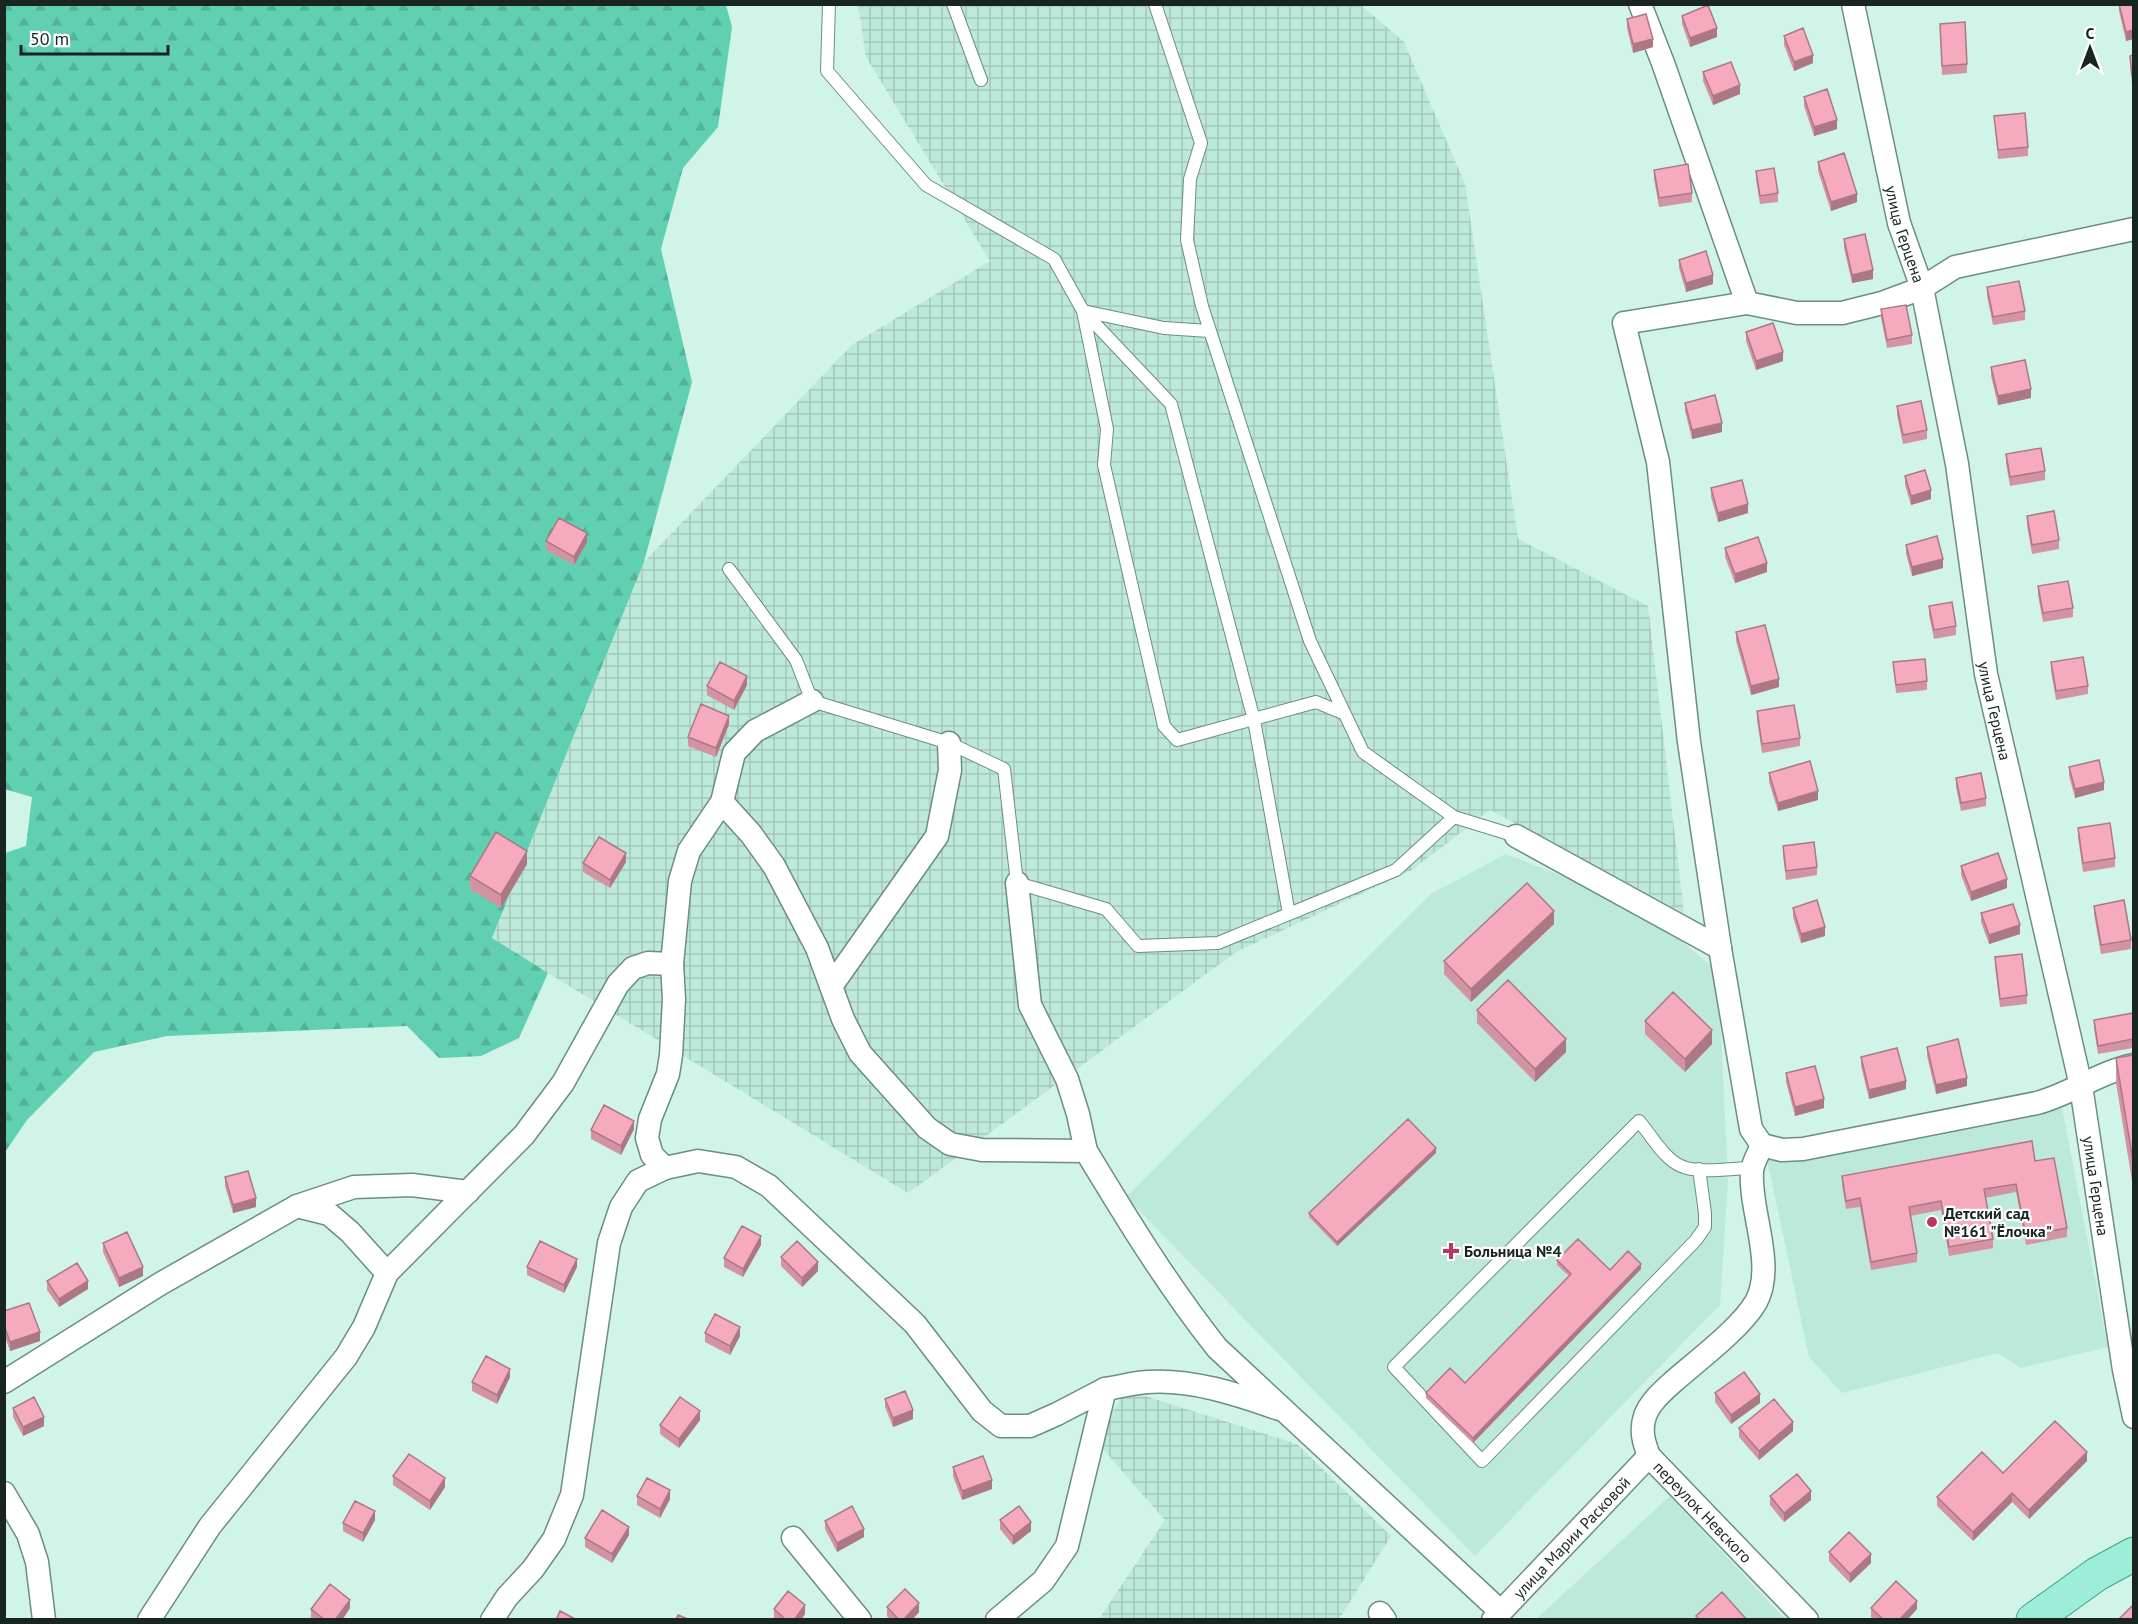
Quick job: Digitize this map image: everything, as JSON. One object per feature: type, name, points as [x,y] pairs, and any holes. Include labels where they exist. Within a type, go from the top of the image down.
[{"type":"main road","points":[[2033,1620],[2097,1574],[2133,1554]]},
{"type":"street","points":[[1640,4],[1747,303]]},
{"type":"street","name":"улица Герцена","points":[[1853,4],[1899,222],[1922,288],[1957,464],[1986,674],[2081,1086],[2129,1369],[2133,1417]]},
{"type":"street","points":[[2133,229],[1956,267],[1922,288],[1882,303],[1842,313],[1797,313],[1747,303],[1624,322],[1659,462],[1689,742],[1720,948],[1751,1130],[1762,1145],[1782,1150],[1803,1149],[2037,1103],[2058,1097],[2106,1073],[2133,1065]]},
{"type":"street","points":[[665,1168],[652,1155],[647,1138],[650,1119],[668,1074],[671,1055],[674,999],[672,964],[680,881],[689,851],[722,802],[734,753],[755,731],[812,701]]},
{"type":"street","points":[[832,985],[937,836],[950,770],[949,742]]},
{"type":"street","points":[[722,802],[751,834],[774,866],[818,948],[843,1019],[860,1053],[927,1128],[950,1144],[982,1150],[1086,1151]]},
{"type":"street","points":[[1516,836],[1720,948]]},
{"type":"street","points":[[1017,883],[1030,1005],[1067,1079],[1086,1151],[1143,1244],[1187,1310],[1217,1348],[1288,1412],[1497,1615]]},
{"type":"street","points":[[150,1620],[210,1526],[346,1357],[364,1327],[387,1273],[524,1135],[563,1083],[618,984],[633,968],[648,963],[672,964]]},
{"type":"street","name":"переулок Невского","points":[[1762,1145],[1752,1168],[1752,1191],[1762,1254],[1762,1280],[1757,1300],[1745,1318],[1658,1396],[1645,1416],[1642,1437],[1649,1456],[1807,1620]]},
{"type":"street","points":[[492,1620],[507,1597],[533,1569],[554,1539],[572,1495],[609,1243],[621,1207],[638,1181],[665,1168],[698,1161],[736,1167],[769,1186],[915,1324],[982,1412],[1001,1426],[1030,1426],[1105,1389],[1147,1382],[1193,1384],[1239,1395],[1288,1412]]},
{"type":"street","points":[[4,1382],[159,1284],[297,1206],[354,1187],[412,1185],[468,1192]]},
{"type":"street","points":[[297,1206],[329,1214],[350,1232],[387,1273]]},
{"type":"street","points":[[997,1620],[1043,1581],[1067,1546],[1105,1389]]},
{"type":"street","name":"улица Марии Расковой","points":[[1497,1615],[1649,1456]]},
{"type":"street","points":[[4,1493],[28,1534],[37,1562],[44,1620]]},
{"type":"street","points":[[793,1538],[860,1620]]},
{"type":"lane","points":[[829,4],[827,71],[926,185],[1054,259],[1083,311],[1171,404],[1254,720],[1289,914]]},
{"type":"lane","points":[[953,4],[981,80]]},
{"type":"lane","points":[[1155,4],[1200,144],[1190,179],[1187,240],[1209,331],[1310,641],[1363,752],[1454,817],[1516,836]]},
{"type":"lane","points":[[1083,311],[1164,328],[1209,331]]},
{"type":"lane","points":[[1083,311],[1107,429],[1104,465],[1164,726],[1177,740],[1316,702],[1343,713]]},
{"type":"lane","points":[[729,569],[796,660],[812,701],[949,742],[1004,769],[1017,883],[1106,909],[1138,946],[1218,943],[1396,870],[1454,817]]},
{"type":"lane","points":[[1699,1169],[1705,1227],[1696,1240],[1482,1461],[1394,1367],[1639,1121],[1670,1159],[1682,1167],[1752,1168]]},
{"type":"shaded area","points":[[858,5],[1361,5],[1404,42],[1465,184],[1518,539],[1648,606],[1684,913],[1490,810],[1412,870],[1236,952],[908,1193],[492,939],[644,562],[852,345],[990,261],[866,57]]},
{"type":"shaded area","name":"Больница №4","points":[[1506,854],[1637,905],[1718,971],[1728,1180],[1720,1305],[1475,1556],[1126,1197],[1431,894]]},
{"type":"shaded area","name":"Детский сад №161 \"Ёлочка\"","points":[[2062,1107],[2108,1347],[2021,1368],[1998,1353],[1842,1393],[1809,1357],[1767,1160]]},
{"type":"shaded area","points":[[1126,1390],[1297,1444],[1391,1536],[1339,1619],[1099,1619],[1165,1520],[1095,1440]]},
{"type":"shaded area","points":[[1670,1496],[1785,1619],[1535,1620]]},
{"type":"green space","points":[[5,5],[726,5],[732,27],[718,127],[683,168],[661,249],[692,382],[644,562],[492,938],[548,973],[519,1038],[481,1056],[439,1058],[407,1026],[167,1036],[94,1052],[27,1120],[5,1152],[5,853],[26,846],[32,797],[4,789]]},
{"type":"building","points":[[2119,4],[2133,4],[2133,30],[2126,32]]},
{"type":"building","points":[[1708,5],[1717,28],[1690,38],[1682,16]]},
{"type":"building","points":[[1646,14],[1653,39],[1633,44],[1627,19]]},
{"type":"building","points":[[1965,22],[1967,64],[1942,66],[1940,24]]},
{"type":"building","points":[[1803,28],[1813,55],[1794,62],[1784,36]]},
{"type":"building","points":[[2133,55],[2133,76],[2132,76],[2130,56]]},
{"type":"building","points":[[1731,62],[1740,85],[1713,96],[1703,72]]},
{"type":"building","points":[[1827,89],[1837,120],[1814,127],[1804,97]]},
{"type":"building","points":[[2025,113],[2028,147],[1998,150],[1994,116]]},
{"type":"building","points":[[1844,153],[1857,194],[1831,202],[1818,162]]},
{"type":"building","points":[[1688,164],[1692,193],[1659,198],[1654,170]]},
{"type":"building","points":[[1774,168],[1778,193],[1760,196],[1756,171]]},
{"type":"building","points":[[1865,234],[1873,270],[1852,275],[1844,239]]},
{"type":"building","points":[[1706,251],[1713,275],[1686,283],[1679,260]]},
{"type":"building","points":[[2019,281],[2025,311],[1993,317],[1987,287]]},
{"type":"building","points":[[1906,305],[1912,335],[1887,340],[1881,309]]},
{"type":"building","points":[[1773,323],[1783,352],[1756,361],[1746,332]]},
{"type":"building","points":[[2025,360],[2031,389],[1998,396],[1991,367]]},
{"type":"building","points":[[1715,395],[1722,423],[1692,430],[1685,403]]},
{"type":"building","points":[[1921,401],[1927,430],[1903,435],[1897,406]]},
{"type":"building","points":[[2041,448],[2045,471],[2010,477],[2006,454]]},
{"type":"building","points":[[1925,470],[1931,490],[1911,496],[1905,476]]},
{"type":"building","points":[[1742,480],[1748,504],[1718,513],[1711,488]]},
{"type":"building","points":[[2054,511],[2059,540],[2032,545],[2027,516]]},
{"type":"building","points":[[559,518],[587,533],[574,557],[546,541]]},
{"type":"building","points":[[1937,536],[1943,559],[1912,567],[1906,545]]},
{"type":"building","points":[[1758,537],[1767,563],[1735,574],[1725,548]]},
{"type":"building","points":[[2068,581],[2073,608],[2043,613],[2038,586]]},
{"type":"building","points":[[1952,602],[1956,626],[1934,630],[1929,606]]},
{"type":"building","points":[[1765,625],[1779,679],[1751,686],[1736,632]]},
{"type":"building","points":[[2083,657],[2088,686],[2056,691],[2051,662]]},
{"type":"building","points":[[1925,659],[1927,681],[1896,685],[1893,662]]},
{"type":"building","points":[[720,662],[747,676],[734,701],[707,686]]},
{"type":"building","points":[[701,704],[729,716],[716,748],[688,737]]},
{"type":"building","points":[[1794,705],[1800,738],[1762,744],[1757,711]]},
{"type":"building","points":[[2099,760],[2104,782],[2075,789],[2069,767]]},
{"type":"building","points":[[1810,761],[1818,791],[1778,803],[1769,773]]},
{"type":"building","points":[[1981,773],[1986,798],[1961,803],[1956,778]]},
{"type":"building","points":[[2110,823],[2115,858],[2083,863],[2078,828]]},
{"type":"building","points":[[496,832],[527,851],[501,895],[470,876]]},
{"type":"building","points":[[599,837],[626,853],[610,880],[583,863]]},
{"type":"building","points":[[1814,842],[1817,867],[1786,871],[1783,846]]},
{"type":"building","points":[[1998,853],[2007,879],[1971,892],[1961,866]]},
{"type":"building","points":[[1527,883],[1554,911],[1471,989],[1444,961]]},
{"type":"building","points":[[1817,900],[1825,927],[1801,934],[1793,908]]},
{"type":"building","points":[[2124,900],[2131,940],[2101,945],[2094,906]]},
{"type":"building","points":[[2013,904],[2020,925],[1989,935],[1981,913]]},
{"type":"building","points":[[2022,954],[2027,995],[2000,999],[1995,957]]},
{"type":"building","points":[[1508,980],[1566,1039],[1535,1069],[1477,1010]]},
{"type":"building","points":[[1673,992],[1712,1030],[1685,1059],[1645,1021]]},
{"type":"building","points":[[2133,1013],[2133,1039],[2098,1046],[2094,1020]]},
{"type":"building","points":[[1958,1039],[1967,1078],[1936,1085],[1927,1047]]},
{"type":"building","points":[[1897,1048],[1906,1081],[1869,1090],[1861,1057]]},
{"type":"building","points":[[2133,1055],[2133,1161],[2116,1058]]},
{"type":"building","points":[[1815,1066],[1824,1099],[1795,1107],[1786,1073]]},
{"type":"building","points":[[604,1105],[634,1121],[621,1146],[591,1130]]},
{"type":"building","points":[[1408,1119],[1436,1148],[1337,1242],[1309,1213]]},
{"type":"building","points":[[2032,1141],[2035,1161],[2054,1158],[2067,1228],[2026,1236],[2016,1184],[1984,1189],[1993,1239],[1949,1247],[1941,1201],[1909,1207],[1917,1253],[1871,1262],[1860,1198],[1846,1201],[1842,1176]]},
{"type":"building","points":[[248,1171],[256,1198],[233,1205],[225,1177]]},
{"type":"building","points":[[742,1226],[761,1236],[743,1269],[724,1258]]},
{"type":"building","points":[[127,1232],[143,1267],[119,1278],[103,1243]]},
{"type":"building","points":[[1578,1239],[1610,1270],[1628,1251],[1641,1264],[1473,1438],[1426,1393],[1450,1368],[1465,1383],[1571,1274],[1557,1260]]},
{"type":"building","points":[[540,1241],[577,1259],[564,1285],[527,1267]]},
{"type":"building","points":[[797,1241],[818,1262],[802,1278],[781,1257]]},
{"type":"building","points":[[77,1263],[88,1281],[59,1299],[47,1281]]},
{"type":"building","points":[[29,1303],[40,1332],[10,1342],[4,1325],[4,1311]]},
{"type":"building","points":[[715,1314],[740,1327],[730,1346],[705,1333]]},
{"type":"building","points":[[486,1356],[510,1369],[497,1395],[472,1382]]},
{"type":"building","points":[[1744,1372],[1760,1394],[1731,1415],[1715,1393]]},
{"type":"building","points":[[905,1391],[913,1410],[893,1418],[885,1399]]},
{"type":"building","points":[[34,1397],[44,1417],[23,1427],[13,1408]]},
{"type":"building","points":[[680,1397],[700,1411],[679,1439],[660,1425]]},
{"type":"building","points":[[1774,1399],[1793,1422],[1759,1451],[1739,1428]]},
{"type":"building","points":[[2055,1421],[2087,1452],[2029,1510],[2012,1493],[1973,1532],[1937,1497],[1982,1452],[2003,1473]]},
{"type":"building","points":[[409,1454],[445,1478],[430,1501],[393,1476]]},
{"type":"building","points":[[983,1456],[992,1480],[962,1491],[953,1467]]},
{"type":"building","points":[[1797,1474],[1811,1491],[1784,1513],[1770,1496]]},
{"type":"building","points":[[647,1478],[670,1490],[660,1509],[637,1496]]},
{"type":"building","points":[[355,1501],[375,1511],[363,1533],[343,1523]]},
{"type":"building","points":[[852,1506],[864,1529],[837,1543],[825,1521]]},
{"type":"building","points":[[1019,1506],[1031,1522],[1013,1536],[1000,1520]]},
{"type":"building","points":[[602,1510],[629,1527],[612,1554],[585,1538]]},
{"type":"building","points":[[1849,1532],[1871,1554],[1850,1574],[1829,1552]]},
{"type":"building","points":[[1896,1581],[1917,1601],[1899,1620],[1884,1620],[1871,1608]]},
{"type":"building","points":[[330,1584],[350,1600],[335,1620],[325,1620],[311,1609]]},
{"type":"building","points":[[905,1589],[919,1603],[903,1620],[899,1620],[887,1607]]},
{"type":"building","points":[[788,1591],[805,1605],[794,1620],[786,1620],[774,1609]]},
{"type":"building","points":[[1722,1592],[1747,1620],[1700,1620],[1696,1616]]},
{"type":"building","points":[[2133,1605],[2133,1620],[2118,1620]]},
{"type":"building","points":[[560,1611],[577,1620],[556,1620]]},
{"type":"building","points":[[678,1615],[690,1620],[676,1620]]},
{"type":"place","name":"Детский сад №161 \"Ёлочка\"","points":[[1932,1222]]},
{"type":"place","name":"Больница №4","points":[[1451,1251]]}]
